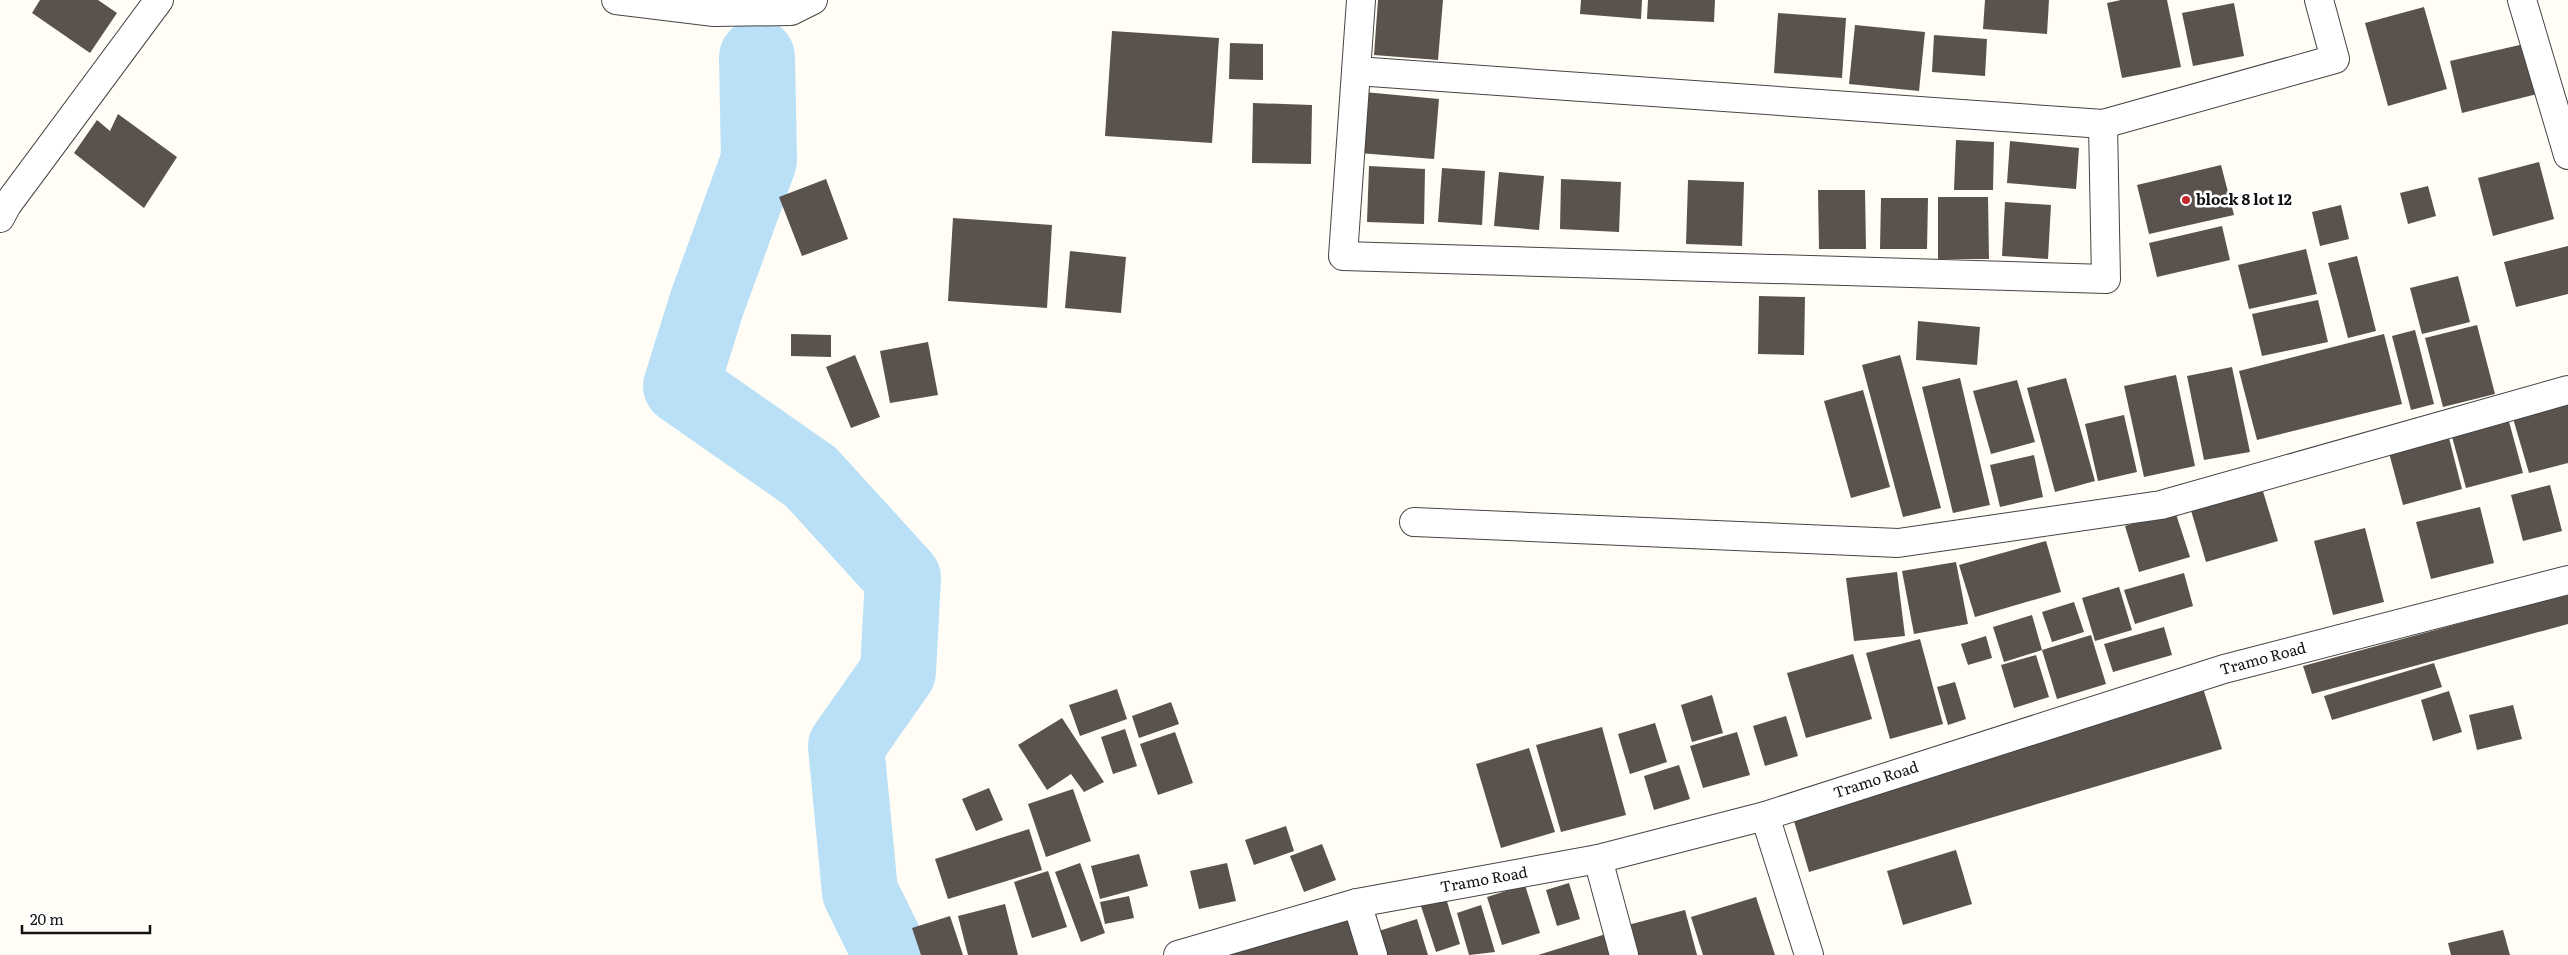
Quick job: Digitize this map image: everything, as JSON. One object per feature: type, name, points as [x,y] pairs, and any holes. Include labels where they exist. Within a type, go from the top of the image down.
[{"type":"street","points":[[0,218],[7,205],[160,0]]},
{"type":"street","points":[[616,0],[714,12],[791,11],[813,0]]},
{"type":"street","points":[[1361,0],[1342,256],[2106,279],[2103,124]]},
{"type":"street","points":[[1356,71],[2103,124],[2335,59],[2319,0]]},
{"type":"street","points":[[2522,0],[2568,155]]},
{"type":"street","points":[[1414,522],[1898,543],[2161,505],[2568,390]]},
{"type":"street","name":"Tramo Road","points":[[1178,955],[1357,903],[1598,859],[1765,816],[2224,668],[2568,580]]},
{"type":"street","points":[[1765,816],[1809,955]]},
{"type":"street","points":[[1598,859],[1624,955]]},
{"type":"street","points":[[1357,903],[1373,955]]},
{"type":"building","points":[[40,0],[98,0],[117,13],[90,53],[32,13]]},
{"type":"building","points":[[1378,0],[1443,0],[1438,60],[1374,55]]},
{"type":"building","points":[[1581,0],[1642,0],[1641,19],[1580,14]]},
{"type":"building","points":[[1648,0],[1715,0],[1714,22],[1647,19]]},
{"type":"building","points":[[1985,0],[2049,0],[2047,34],[1983,29]]},
{"type":"building","points":[[2121,0],[2167,0],[2181,67],[2122,78],[2107,3]]},
{"type":"building","points":[[2234,3],[2244,56],[2193,66],[2182,13]]},
{"type":"building","points":[[2424,7],[2447,89],[2388,106],[2365,23]]},
{"type":"building","points":[[1778,13],[1846,18],[1842,78],[1774,73]]},
{"type":"building","points":[[1855,25],[1925,32],[1919,91],[1849,84]]},
{"type":"building","points":[[1112,31],[1219,38],[1212,143],[1105,136]]},
{"type":"building","points":[[1934,35],[1987,39],[1985,76],[1932,72]]},
{"type":"building","points":[[1230,43],[1263,44],[1263,80],[1229,79]]},
{"type":"building","points":[[2524,44],[2537,94],[2462,113],[2450,61]]},
{"type":"building","points":[[1364,92],[1439,99],[1434,159],[1359,153]]},
{"type":"building","points":[[1253,103],[1312,105],[1311,164],[1252,163]]},
{"type":"building","points":[[118,114],[177,157],[144,208],[74,153],[97,120],[110,131]]},
{"type":"building","points":[[1956,140],[1994,142],[1993,190],[1954,190]]},
{"type":"building","points":[[2010,141],[2079,148],[2076,189],[2007,183]]},
{"type":"building","points":[[2539,162],[2554,219],[2493,236],[2478,178]]},
{"type":"building","name":"block 8 lot 12","points":[[2221,165],[2234,215],[2149,234],[2137,185]]},
{"type":"building","points":[[1369,166],[1425,169],[1424,224],[1367,222]]},
{"type":"building","points":[[1442,168],[1485,171],[1482,225],[1438,222]]},
{"type":"building","points":[[1499,172],[1544,176],[1539,230],[1494,226]]},
{"type":"building","points":[[826,179],[848,239],[802,256],[779,197]]},
{"type":"building","points":[[1561,179],[1621,182],[1619,232],[1560,229]]},
{"type":"building","points":[[1688,180],[1744,182],[1742,246],[1686,244]]},
{"type":"building","points":[[2428,186],[2436,216],[2408,224],[2400,193]]},
{"type":"building","points":[[1818,190],[1865,190],[1866,249],[1819,249]]},
{"type":"building","points":[[1938,197],[1988,197],[1989,259],[1938,259]]},
{"type":"building","points":[[1881,198],[1928,198],[1927,249],[1880,249]]},
{"type":"building","points":[[2005,202],[2051,205],[2048,259],[2002,256]]},
{"type":"building","points":[[2341,205],[2349,239],[2320,246],[2312,212]]},
{"type":"building","points":[[953,218],[1052,225],[1047,308],[948,301]]},
{"type":"building","points":[[2222,226],[2230,260],[2157,277],[2149,243]]},
{"type":"building","points":[[2568,246],[2568,294],[2516,307],[2504,262]]},
{"type":"building","points":[[2306,249],[2317,294],[2249,309],[2238,265]]},
{"type":"building","points":[[1070,251],[1126,257],[1121,313],[1065,308]]},
{"type":"building","points":[[2357,256],[2376,331],[2348,338],[2328,263]]},
{"type":"building","points":[[2458,276],[2470,322],[2422,334],[2410,288]]},
{"type":"building","points":[[1759,296],[1805,297],[1804,355],[1758,354]]},
{"type":"building","points":[[2318,300],[2328,342],[2262,356],[2252,314]]},
{"type":"building","points":[[1918,321],[1980,327],[1977,365],[1916,360]]},
{"type":"building","points":[[2477,325],[2495,394],[2443,407],[2425,338]]},
{"type":"building","points":[[2415,330],[2434,404],[2411,410],[2392,336]]},
{"type":"building","points":[[791,334],[831,335],[831,357],[791,356]]},
{"type":"building","points":[[2384,334],[2402,404],[2257,440],[2239,371]]},
{"type":"building","points":[[928,342],[938,395],[890,403],[880,351]]},
{"type":"building","points":[[855,355],[880,417],[851,428],[826,367]]},
{"type":"building","points":[[1900,355],[1941,508],[1903,517],[1862,365]]},
{"type":"building","points":[[2232,367],[2250,452],[2204,460],[2187,376]]},
{"type":"building","points":[[2176,375],[2195,466],[2144,477],[2124,386]]},
{"type":"building","points":[[1960,378],[1990,505],[1953,513],[1922,387]]},
{"type":"building","points":[[2066,378],[2095,481],[2055,492],[2027,388]]},
{"type":"building","points":[[2017,380],[2035,442],[1991,454],[1973,391]]},
{"type":"building","points":[[1863,390],[1890,487],[1851,498],[1824,401]]},
{"type":"building","points":[[2568,399],[2568,463],[2529,473],[2512,415]]},
{"type":"building","points":[[2124,415],[2137,472],[2098,481],[2085,424]]},
{"type":"building","points":[[2508,418],[2523,473],[2466,488],[2451,433]]},
{"type":"building","points":[[2449,438],[2462,489],[2403,505],[2389,453]]},
{"type":"building","points":[[2034,455],[2043,497],[2000,507],[1990,465]]},
{"type":"building","points":[[2259,478],[2278,541],[2206,562],[2188,500]]},
{"type":"building","points":[[2550,485],[2562,531],[2523,541],[2511,495]]},
{"type":"building","points":[[2480,507],[2494,563],[2431,579],[2416,522]]},
{"type":"building","points":[[2175,511],[2190,557],[2139,572],[2125,526]]},
{"type":"building","points":[[2365,528],[2384,602],[2333,615],[2314,541]]},
{"type":"building","points":[[2046,541],[2061,592],[1975,617],[1959,565]]},
{"type":"building","points":[[1956,562],[1968,624],[1914,634],[1902,571]]},
{"type":"building","points":[[1897,572],[1905,636],[1854,641],[1846,578]]},
{"type":"building","points":[[2184,573],[2193,606],[2135,624],[2124,590]]},
{"type":"building","points":[[2119,587],[2132,630],[2095,641],[2082,598]]},
{"type":"building","points":[[2568,594],[2568,624],[2312,694],[2303,666]]},
{"type":"building","points":[[2074,602],[2084,632],[2052,642],[2042,612]]},
{"type":"building","points":[[2032,615],[2042,650],[2004,662],[1993,627]]},
{"type":"building","points":[[2164,627],[2172,655],[2113,672],[2104,644]]},
{"type":"building","points":[[2091,635],[2106,684],[2057,699],[2042,650]]},
{"type":"building","points":[[1986,636],[1992,658],[1968,665],[1961,644]]},
{"type":"building","points":[[1920,639],[1943,724],[1890,739],[1866,653]]},
{"type":"building","points":[[1853,654],[1872,719],[1806,738],[1787,673]]},
{"type":"building","points":[[2036,655],[2049,697],[2014,708],[2001,665]]},
{"type":"building","points":[[2434,663],[2442,687],[2332,720],[2324,696]]},
{"type":"building","points":[[1955,682],[1966,719],[1948,725],[1937,687]]},
{"type":"building","points":[[2203,688],[2222,749],[1809,872],[1791,811]]},
{"type":"building","points":[[1117,689],[1127,719],[1080,736],[1069,705]]},
{"type":"building","points":[[2449,691],[2462,732],[2433,741],[2421,700]]},
{"type":"building","points":[[1712,695],[1723,733],[1692,742],[1681,705]]},
{"type":"building","points":[[1171,702],[1179,724],[1139,738],[1132,716]]},
{"type":"building","points":[[2513,705],[2522,739],[2477,750],[2469,715]]},
{"type":"building","points":[[1786,716],[1798,756],[1765,766],[1753,726]]},
{"type":"building","points":[[1062,718],[1104,782],[1084,792],[1071,774],[1047,790],[1018,745]]},
{"type":"building","points":[[1655,723],[1667,762],[1630,774],[1618,734]]},
{"type":"building","points":[[1602,727],[1626,815],[1561,832],[1536,745]]},
{"type":"building","points":[[1125,729],[1137,766],[1113,774],[1101,737]]},
{"type":"building","points":[[1175,732],[1193,783],[1158,795],[1140,744]]},
{"type":"building","points":[[1737,732],[1750,775],[1703,788],[1690,746]]},
{"type":"building","points":[[1529,748],[1555,832],[1501,848],[1476,764]]},
{"type":"building","points":[[1679,765],[1690,799],[1654,810],[1644,776]]},
{"type":"building","points":[[989,788],[1003,820],[976,831],[962,799]]},
{"type":"building","points":[[1073,789],[1091,841],[1046,857],[1028,804]]},
{"type":"building","points":[[1286,826],[1294,851],[1254,865],[1245,840]]},
{"type":"building","points":[[1029,829],[1042,870],[948,899],[935,859]]},
{"type":"building","points":[[1322,844],[1336,880],[1304,892],[1290,856]]},
{"type":"building","points":[[1956,850],[1972,904],[1903,925],[1887,871]]},
{"type":"building","points":[[1139,854],[1148,886],[1100,899],[1091,866]]},
{"type":"building","points":[[1080,863],[1105,933],[1081,942],[1055,872]]},
{"type":"building","points":[[1227,863],[1236,901],[1199,909],[1190,871]]},
{"type":"building","points":[[1048,871],[1067,927],[1032,938],[1014,882]]},
{"type":"building","points":[[1569,883],[1580,919],[1557,926],[1546,890]]},
{"type":"building","points":[[1525,885],[1540,933],[1502,945],[1487,897]]},
{"type":"building","points":[[1445,895],[1460,944],[1436,952],[1420,903]]},
{"type":"building","points":[[1129,896],[1134,918],[1105,924],[1100,902]]},
{"type":"building","points":[[1756,897],[1775,955],[1703,955],[1691,917]]},
{"type":"building","points":[[1005,904],[1018,955],[968,955],[958,916]]},
{"type":"building","points":[[1481,905],[1495,952],[1469,955],[1457,913]]},
{"type":"building","points":[[1354,910],[1368,955],[1206,955]]},
{"type":"building","points":[[1685,910],[1697,955],[1632,955],[1624,926]]},
{"type":"building","points":[[950,916],[963,955],[921,955],[912,928]]},
{"type":"building","points":[[1417,919],[1428,955],[1375,955],[1369,934]]},
{"type":"building","points":[[2503,930],[2510,955],[2451,955],[2448,943]]},
{"type":"building","points":[[1606,934],[1613,955],[1538,955]]},
{"type":"waterway","points":[[757,57],[759,160],[707,303],[681,386],[811,477],[903,578],[898,672],[846,746],[860,892],[891,955]]},
{"type":"place","name":"block 8 lot 12","points":[[2186,200]]}]
